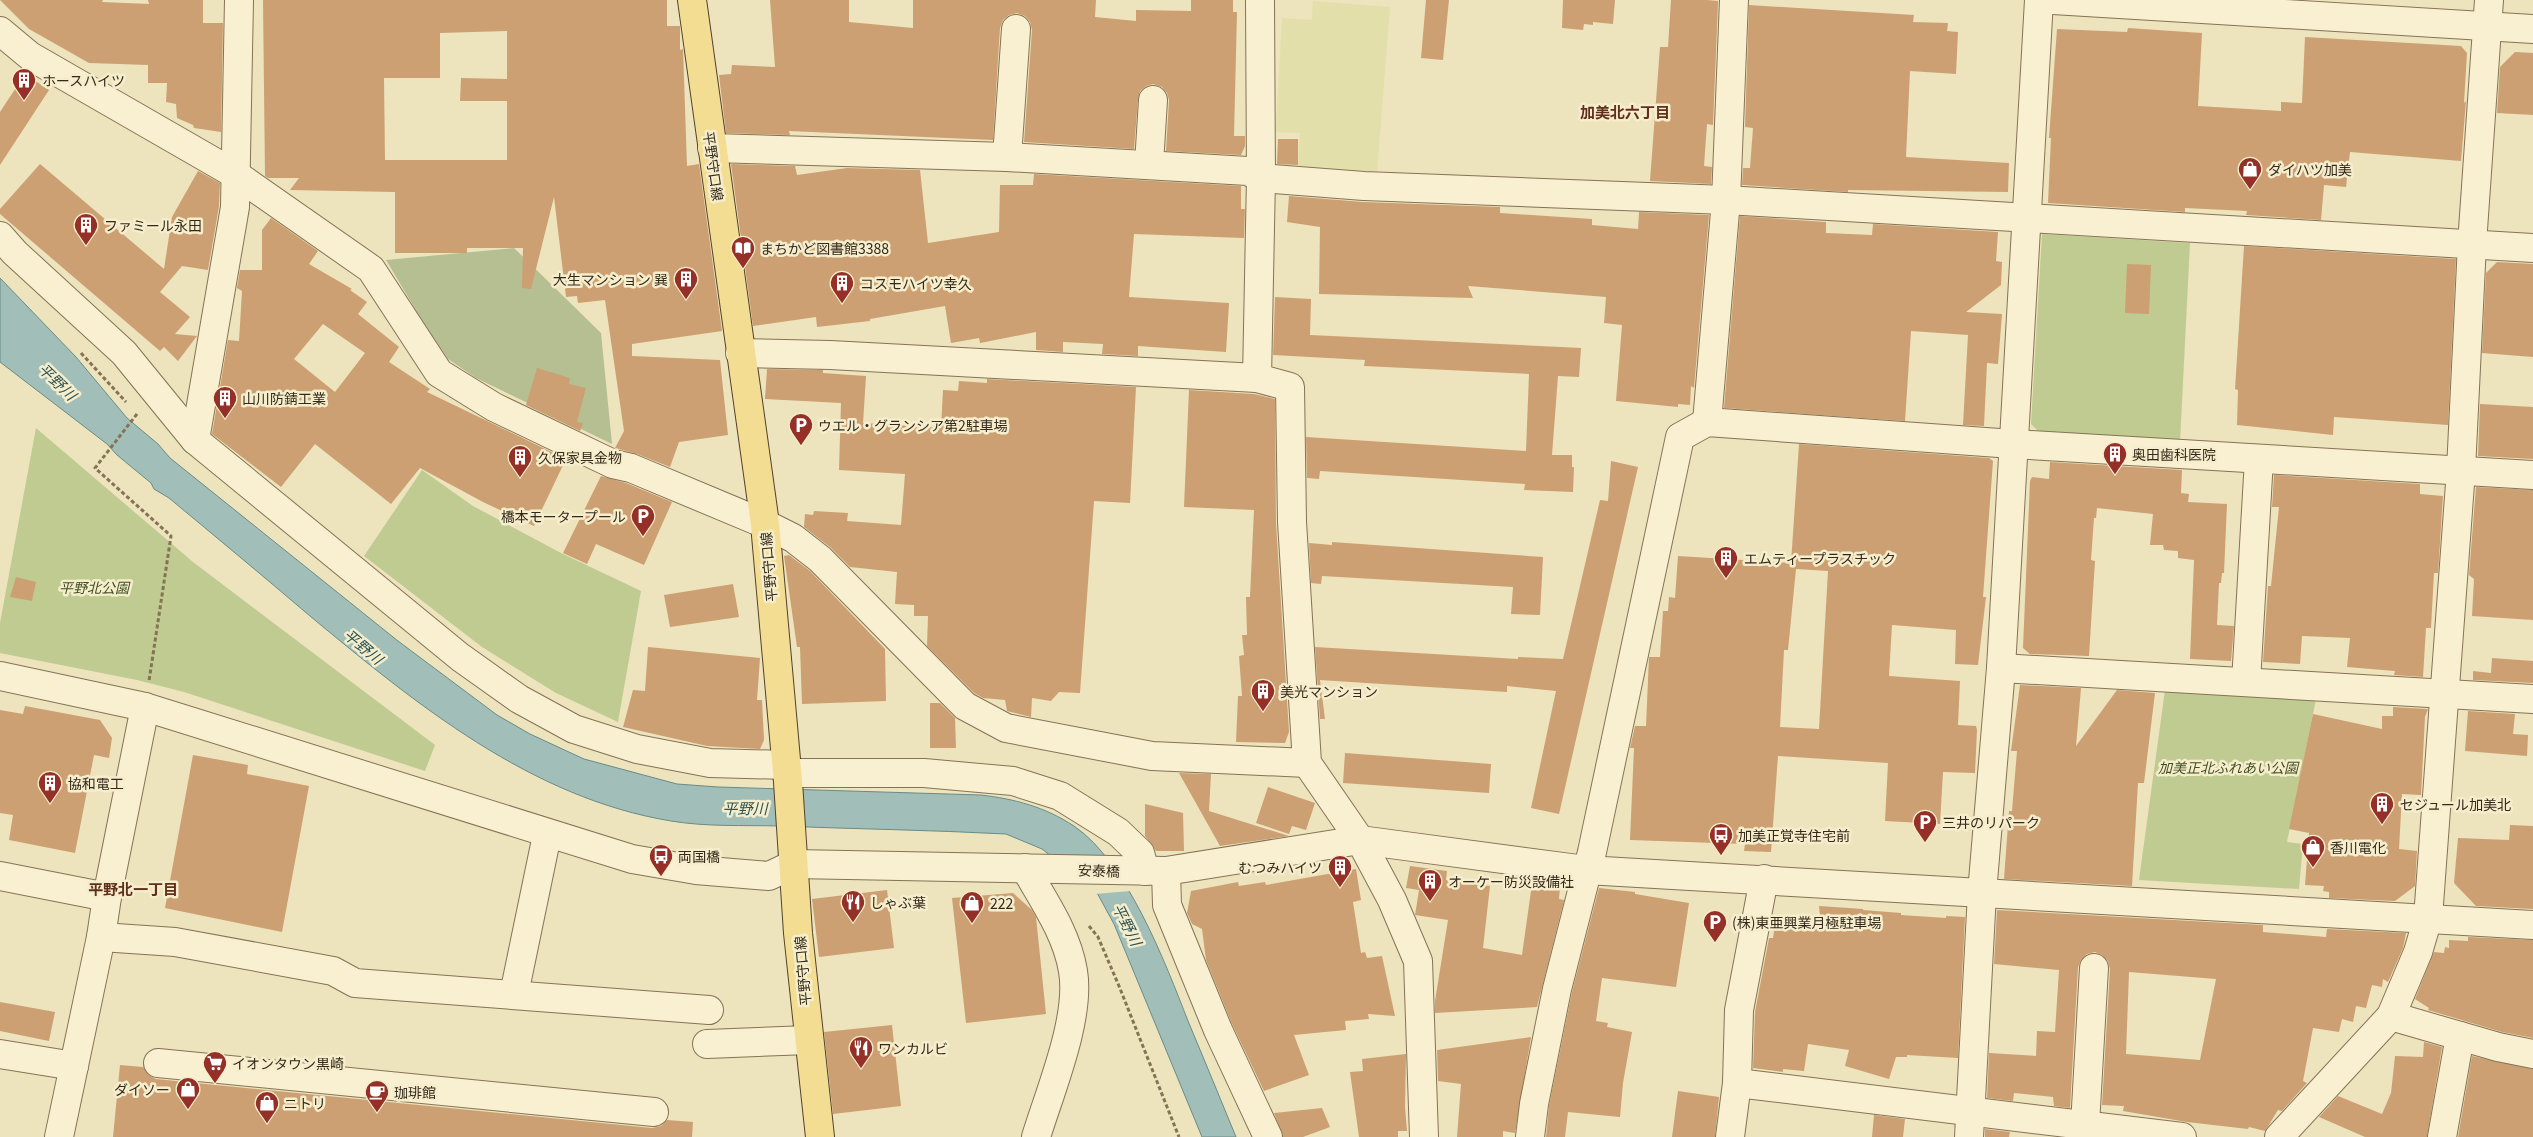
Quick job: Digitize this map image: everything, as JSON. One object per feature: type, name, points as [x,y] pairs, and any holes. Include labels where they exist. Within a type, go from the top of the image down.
[{"type":"main road","name":"平野守口線","points":[[692,0],[765,524],[808,1040],[820,1137]]},
{"type":"street","points":[[195,440],[235,207],[239,0]]},
{"type":"street","points":[[1257,378],[1261,178],[1260,0]]},
{"type":"street","points":[[1707,422],[1726,200],[1734,0]]},
{"type":"street","points":[[1970,1124],[1982,892],[2001,668],[2040,0]]},
{"type":"street","points":[[2052,0],[2533,29]]},
{"type":"street","points":[[2279,1137],[2391,1016],[2418,952],[2428,918],[2461,470],[2472,244],[2489,0]]},
{"type":"street","points":[[1007,157],[1016,28]]},
{"type":"street","points":[[0,31],[12,44],[30,56],[235,174],[371,269],[439,373],[494,407],[613,464],[631,468],[765,524],[793,538],[820,559],[965,706],[1006,728],[1152,756],[1307,763]]},
{"type":"street","points":[[1149,164],[1154,100]]},
{"type":"street","points":[[712,148],[1007,157],[1149,164],[1248,171],[1261,178],[1364,186],[1726,200],[2026,220],[2533,248]]},
{"type":"street","points":[[0,236],[124,353],[195,440],[460,656],[519,699],[574,730],[637,749],[710,763],[787,773],[924,773],[1013,781],[1060,796],[1118,832],[1140,853],[1167,905],[1218,1030],[1268,1137]]},
{"type":"street","points":[[740,353],[830,355],[1257,378],[1290,387],[1292,522],[1307,763],[1360,840],[1392,900],[1418,961],[1424,1137]]},
{"type":"street","points":[[1530,1137],[1534,1104],[1557,989],[1594,843],[1680,437],[1707,422],[2013,444],[2533,475]]},
{"type":"street","points":[[2246,682],[2259,459]]},
{"type":"street","points":[[2001,668],[2533,699]]},
{"type":"street","points":[[0,676],[145,707],[547,835],[632,860],[696,870],[769,876],[793,853]]},
{"type":"street","points":[[59,1137],[101,937],[107,897],[145,707]]},
{"type":"street","points":[[514,994],[547,835]]},
{"type":"street","name":"安泰橋","points":[[793,853],[1025,875],[1059,869],[1150,871],[1360,840],[1586,870],[2533,925]]},
{"type":"street","points":[[1025,875],[1060,930],[1073,972],[1072,1018],[1036,1137]]},
{"type":"street","points":[[0,876],[107,897]]},
{"type":"street","points":[[1730,1137],[1737,1083],[1740,1010],[1764,879]]},
{"type":"street","points":[[101,937],[176,942],[334,971],[355,983],[709,1010]]},
{"type":"street","points":[[2086,1125],[2094,968]]},
{"type":"street","points":[[2391,1016],[2498,1047],[2533,1054]]},
{"type":"street","points":[[2442,1137],[2460,1036]]},
{"type":"street","points":[[707,1044],[808,1040]]},
{"type":"street","points":[[0,1054],[74,1066]]},
{"type":"street","points":[[158,1063],[654,1112]]},
{"type":"street","points":[[1737,1083],[1970,1124],[2086,1125],[2182,1137]]},
{"type":"path","points":[[138,415],[95,468],[171,536],[145,707]]},
{"type":"path","points":[[1087,924],[1098,937],[1179,1137]]},
{"type":"shaded area","points":[[1313,1],[1390,7],[1377,172],[1298,166],[1300,133],[1276,132],[1282,18],[1312,20]]},
{"type":"green space","points":[[2042,234],[2190,243],[2180,442],[2041,434],[2031,424]]},
{"type":"green space","points":[[514,248],[601,333],[612,444],[476,378],[448,359],[424,324],[386,260]]},
{"type":"green space","name":"平野北公園","points":[[36,428],[193,562],[435,745],[425,771],[184,692],[137,680],[0,653],[0,623]]},
{"type":"green space","points":[[422,470],[473,506],[561,553],[641,591],[618,722],[556,693],[482,647],[364,556]]},
{"type":"green space","name":"加美正北ふれあい公園","points":[[2165,690],[2316,699],[2287,842],[2303,844],[2299,889],[2139,880]]},
{"type":"water","name":"平野川","points":[[0,278],[76,357],[127,418],[158,444],[170,458],[398,641],[497,715],[530,734],[584,759],[677,784],[718,787],[981,795],[1006,799],[1041,809],[1074,826],[1093,842],[1111,863],[1142,915],[1168,971],[1236,1137],[1202,1137],[1114,924],[1096,891],[1042,849],[1006,834],[712,825],[671,821],[620,809],[570,792],[523,769],[478,743],[391,682],[169,498],[154,489],[151,483],[117,455],[107,444],[0,362]]},
{"type":"pier","points":[[1046,855],[1108,857],[1131,891],[1095,894]]},
{"type":"building","points":[[0,0],[103,0],[102,2],[149,4],[148,0],[203,0],[203,23],[223,23],[221,132],[194,128],[193,125],[177,118],[176,104],[166,102],[167,83],[148,83],[148,65],[89,63],[29,29]]},
{"type":"building","points":[[263,0],[667,0],[667,26],[680,26],[680,50],[683,49],[687,166],[699,164],[722,331],[632,344],[632,356],[720,360],[728,435],[679,442],[670,467],[637,454],[615,448],[624,431],[605,300],[578,303],[577,296],[566,297],[554,197],[531,289],[522,288],[523,248],[467,248],[467,253],[395,253],[395,192],[290,190],[299,178],[268,178],[265,176]],"holes":[[[507,31],[507,79],[461,78],[460,101],[507,101],[507,160],[385,160],[384,78],[440,78],[440,33]]]},
{"type":"building","points":[[770,0],[849,0],[849,22],[913,28],[913,0],[1096,0],[1095,17],[1136,21],[1136,10],[1191,11],[1191,0],[1233,0],[1233,12],[1237,12],[1234,136],[1245,136],[1245,146],[1241,155],[1166,151],[1169,100],[1167,93],[1162,87],[1153,84],[1146,86],[1140,91],[1134,149],[1024,142],[1032,30],[1030,22],[1025,16],[1017,13],[1009,15],[1003,20],[1000,28],[993,140],[789,131],[790,135],[726,133],[719,75],[731,74],[732,65],[775,67]]},
{"type":"building","points":[[1426,0],[1449,0],[1443,60],[1421,58]]},
{"type":"building","points":[[1563,0],[1615,0],[1613,24],[1593,22],[1593,25],[1584,24],[1583,30],[1562,28]]},
{"type":"building","points":[[1671,0],[1718,1],[1713,125],[1707,124],[1704,166],[1712,167],[1711,184],[1650,181],[1660,47],[1668,47]]},
{"type":"building","points":[[1749,5],[1914,15],[1913,22],[1948,23],[1947,31],[1958,32],[1956,74],[1910,71],[1906,157],[2009,163],[2008,192],[1848,190],[1848,192],[1742,185],[1743,168],[1750,168],[1753,128],[1745,127]]},
{"type":"building","points":[[2128,28],[2202,33],[2198,106],[2281,111],[2281,102],[2302,103],[2305,37],[2461,46],[2467,53],[2464,103],[2466,101],[2461,161],[2350,152],[2346,187],[2324,185],[2321,220],[2246,215],[2247,211],[2185,208],[2185,212],[2048,203],[2051,138],[2049,138],[2057,29],[2127,32]]},
{"type":"building","points":[[2515,52],[2533,53],[2533,115],[2497,113],[2500,67]]},
{"type":"building","name":"ホースハイツ","points":[[25,74],[49,90],[0,165],[0,112]]},
{"type":"building","points":[[1278,139],[1298,139],[1298,165],[1277,164]]},
{"type":"building","name":"ファミール永田","points":[[40,164],[164,269],[172,217],[198,171],[220,183],[219,206],[208,270],[182,266],[160,292],[190,317],[175,334],[197,336],[178,361],[164,347],[160,351],[0,214],[0,209]]},
{"type":"building","points":[[731,164],[795,166],[797,175],[847,168],[920,170],[928,243],[999,232],[1000,185],[1033,185],[1034,174],[1241,186],[1241,209],[1245,209],[1244,238],[1134,234],[1129,297],[1229,303],[1226,352],[1138,346],[1138,356],[1102,354],[1103,344],[1063,342],[1063,352],[1036,350],[1036,332],[980,343],[979,338],[951,343],[945,306],[870,319],[870,321],[817,327],[816,317],[753,326]]},
{"type":"building","points":[[1289,196],[1363,202],[1500,207],[1500,213],[1592,219],[1592,225],[1638,229],[1639,212],[1709,215],[1694,388],[1691,386],[1690,405],[1678,404],[1678,407],[1616,401],[1622,325],[1604,323],[1606,297],[1468,286],[1473,298],[1319,294],[1320,227],[1287,222]]},
{"type":"building","points":[[1740,216],[1826,222],[1826,233],[1872,235],[1873,224],[1998,232],[1996,261],[2002,262],[2001,285],[1966,312],[2002,314],[1998,364],[1987,363],[1984,426],[1963,425],[1968,335],[1911,331],[1905,421],[1724,408]]},
{"type":"building","points":[[271,218],[318,251],[309,264],[352,289],[350,290],[367,302],[358,314],[399,347],[389,362],[430,389],[427,392],[566,459],[534,526],[483,502],[420,468],[391,504],[315,444],[281,487],[212,434],[228,340],[239,341],[242,291],[237,288],[240,270],[262,270],[262,230]],"holes":[[[323,324],[365,353],[335,392],[294,359]]]},
{"type":"building","points":[[2244,246],[2456,259],[2448,425],[2334,417],[2333,435],[2237,425],[2238,390],[2235,389]]},
{"type":"building","points":[[2497,262],[2533,264],[2533,357],[2482,353],[2486,273]]},
{"type":"building","points":[[2127,264],[2151,265],[2149,314],[2125,313]]},
{"type":"building","points":[[1275,297],[1311,299],[1310,335],[1581,348],[1579,377],[1558,376],[1552,455],[1572,455],[1572,467],[1574,467],[1573,492],[1524,490],[1525,484],[1320,471],[1319,479],[1307,478],[1306,437],[1526,451],[1529,374],[1364,366],[1365,360],[1273,355]]},
{"type":"building","points":[[537,368],[570,378],[569,384],[586,388],[577,422],[583,423],[580,431],[526,405]]},
{"type":"building","points":[[767,369],[823,370],[823,373],[866,376],[863,423],[941,428],[943,390],[958,391],[959,381],[987,383],[987,379],[1136,387],[1130,503],[1094,501],[1080,693],[1059,692],[1051,701],[1032,698],[1031,717],[1007,711],[1005,700],[983,698],[974,693],[927,646],[928,616],[914,616],[914,605],[895,604],[897,572],[850,567],[830,547],[804,527],[805,514],[813,515],[814,511],[848,513],[847,521],[901,525],[905,474],[839,470],[841,403],[765,399]]},
{"type":"building","points":[[1189,390],[1254,394],[1275,399],[1276,523],[1289,732],[1285,743],[1236,742],[1238,696],[1242,696],[1239,656],[1244,655],[1242,635],[1247,635],[1246,597],[1250,597],[1254,510],[1184,507]]},
{"type":"building","points":[[2480,404],[2533,407],[2533,459],[2478,456]]},
{"type":"building","points":[[1799,444],[1989,458],[1993,461],[1983,597],[1986,597],[1978,665],[1955,664],[1956,630],[1892,625],[1889,676],[1960,681],[1958,725],[1976,726],[1975,773],[1943,772],[1940,824],[1885,821],[1888,763],[1778,756],[1771,852],[1744,851],[1745,844],[1630,840],[1634,748],[1630,748],[1635,726],[1646,726],[1649,657],[1660,657],[1663,611],[1668,611],[1669,597],[1675,598],[1678,556],[1791,563]],"holes":[[[1796,569],[1828,571],[1819,729],[1780,727],[1784,650],[1788,650]]]},
{"type":"building","points":[[1611,461],[1638,467],[1559,814],[1531,808],[1556,691],[1507,686],[1507,692],[1320,680],[1325,719],[1320,719],[1315,647],[1518,659],[1518,657],[1563,659],[1600,500],[1608,501]]},
{"type":"building","points":[[2050,462],[2182,470],[2181,493],[2189,494],[2188,502],[2227,504],[2224,573],[2222,573],[2221,583],[2219,583],[2217,625],[2234,626],[2231,661],[2190,659],[2194,560],[2178,558],[2178,551],[2164,550],[2163,545],[2150,545],[2153,514],[2097,508],[2096,518],[2094,518],[2091,560],[2095,561],[2089,656],[2030,654],[2023,648],[2030,481],[2032,477],[2049,479]]},
{"type":"building","points":[[2274,475],[2420,484],[2420,494],[2443,496],[2438,573],[2434,573],[2431,628],[2426,628],[2423,677],[2394,675],[2395,671],[2347,667],[2350,638],[2302,636],[2300,664],[2263,662],[2268,586],[2271,586],[2279,507],[2272,507]]},
{"type":"building","points":[[601,476],[626,483],[672,502],[644,565],[596,544],[587,564],[563,553]]},
{"type":"building","points":[[2476,487],[2533,490],[2533,620],[2472,616],[2474,579],[2469,575]]},
{"type":"building","points":[[1332,542],[1543,557],[1540,615],[1511,614],[1513,587],[1322,576],[1321,584],[1311,583],[1309,543],[1332,545]]},
{"type":"building","points":[[789,555],[810,571],[885,649],[886,701],[802,704],[800,647],[797,647],[784,556]]},
{"type":"building","points":[[16,577],[36,582],[32,601],[10,597]]},
{"type":"building","points":[[733,584],[739,617],[670,627],[664,595]]},
{"type":"building","points":[[648,647],[760,658],[757,700],[762,700],[764,740],[760,749],[707,746],[623,727],[633,690],[645,691]]},
{"type":"building","points":[[2492,658],[2533,661],[2533,683],[2473,680],[2473,671],[2491,673]]},
{"type":"building","points":[[2020,685],[2081,688],[2076,746],[2117,690],[2155,693],[2144,783],[2138,783],[2132,886],[2004,879],[2009,811],[2012,811],[2017,751],[2011,751]]},
{"type":"building","points":[[930,703],[940,703],[955,718],[956,748],[930,748]]},
{"type":"building","points":[[25,706],[100,720],[112,738],[109,758],[94,755],[75,853],[9,840],[13,815],[0,813],[0,710],[23,714]]},
{"type":"building","points":[[2393,707],[2428,709],[2425,717],[2421,795],[2402,794],[2399,849],[2417,851],[2415,886],[2395,901],[2329,898],[2329,892],[2323,891],[2324,886],[2305,885],[2309,833],[2289,829],[2313,714],[2382,729],[2382,716],[2393,716]]},
{"type":"building","points":[[2468,711],[2515,714],[2513,734],[2528,735],[2527,756],[2465,751]]},
{"type":"building","points":[[1345,753],[1491,764],[1489,793],[1343,783]]},
{"type":"building","points":[[193,755],[248,765],[247,774],[309,786],[282,932],[165,908]]},
{"type":"building","points":[[1179,773],[1211,774],[1209,811],[1289,836],[1220,846]]},
{"type":"building","points":[[1268,787],[1315,803],[1306,830],[1292,826],[1289,834],[1256,823]]},
{"type":"building","points":[[1145,804],[1183,813],[1184,851],[1156,851],[1145,836]]},
{"type":"building","points":[[2510,825],[2533,826],[2533,909],[2476,906],[2454,883],[2458,838],[2509,840]]},
{"type":"building","points":[[1410,866],[1447,871],[1446,880],[1490,886],[1483,948],[1522,955],[1532,884],[1560,887],[1559,899],[1564,900],[1537,1007],[1435,1013],[1435,1001],[1448,920],[1415,915],[1419,890],[1406,888]]},
{"type":"building","points":[[1356,869],[1361,900],[1353,902],[1361,953],[1365,952],[1367,958],[1382,956],[1395,1016],[1368,1014],[1369,1019],[1345,1021],[1346,1030],[1294,1035],[1309,1075],[1264,1091],[1232,1024],[1206,960],[1202,929],[1192,924],[1187,913],[1191,891],[1238,882],[1239,886],[1265,882],[1266,885]]},
{"type":"building","points":[[1599,888],[1635,892],[1635,894],[1689,903],[1676,987],[1602,978],[1596,1021],[1608,1023],[1607,1027],[1632,1032],[1623,1083],[1620,1117],[1568,1112],[1565,1137],[1546,1137],[1549,1106],[1572,992]]},
{"type":"building","name":"しゃぶ葉","points":[[887,890],[894,948],[819,957],[812,899]]},
{"type":"building","points":[[1013,893],[1032,910],[1036,917],[1046,1014],[966,1023],[952,898]]},
{"type":"building","points":[[1819,906],[1901,913],[1901,915],[1946,918],[1946,916],[1965,917],[1958,1058],[1907,1055],[1907,1057],[1896,1057],[1889,1079],[1845,1066],[1849,1050],[1808,1044],[1804,1071],[1783,1069],[1783,1072],[1753,1068],[1755,1012],[1769,938],[1773,938],[1776,917],[1821,925]]},
{"type":"building","points":[[1997,910],[2263,925],[2263,932],[2326,937],[2327,929],[2406,933],[2403,948],[2388,982],[2383,979],[2382,987],[2372,985],[2366,1008],[2356,1006],[2353,1022],[2342,1019],[2339,1032],[2313,1028],[2303,1081],[2307,1083],[2282,1111],[2278,1110],[2265,1131],[2249,1127],[2248,1129],[2187,1122],[2123,1111],[2124,1106],[2102,1105],[2110,969],[2108,961],[2102,955],[2095,952],[2087,954],[2081,960],[2078,967],[2070,1108],[2054,1106],[2053,1097],[2014,1093],[2013,1101],[1987,1098],[1989,1053],[2036,1056],[2037,1031],[2055,1032],[2059,970],[1994,964]],"holes":[[[2129,972],[2216,979],[2200,1060],[2126,1054]]]},
{"type":"building","points":[[2468,937],[2533,940],[2533,1038],[2502,1032],[2428,1010],[2429,1008],[2415,999],[2434,952],[2444,953],[2445,947],[2449,948],[2449,940],[2468,941]]},
{"type":"building","points":[[0,1002],[55,1012],[49,1041],[0,1031]]},
{"type":"building","name":"ワンカルビ","points":[[892,1025],[901,1106],[833,1114],[824,1032]]},
{"type":"building","points":[[1531,1037],[1515,1133],[1503,1131],[1503,1137],[1457,1137],[1461,1084],[1438,1081],[1437,1050]]},
{"type":"building","points":[[2424,1042],[2442,1047],[2427,1137],[2365,1137],[2319,1117],[2338,1096],[2382,1114],[2391,1093],[2395,1056],[2423,1057]]},
{"type":"building","points":[[1406,1054],[1405,1107],[1407,1131],[1398,1131],[1398,1137],[1359,1137],[1350,1072],[1363,1071],[1362,1059]]},
{"type":"building","points":[[2472,1056],[2533,1069],[2533,1137],[2458,1137]]},
{"type":"building","name":"イオンタウン黒崎","points":[[120,1065],[143,1067],[149,1075],[156,1079],[652,1128],[661,1126],[667,1120],[693,1122],[692,1137],[113,1137]]},
{"type":"building","points":[[1678,1091],[1719,1097],[1715,1137],[1672,1137]]},
{"type":"building","points":[[1322,1108],[1330,1127],[1303,1137],[1283,1137],[1274,1113]]},
{"type":"building","points":[[1874,1115],[1905,1119],[1903,1137],[1872,1137]]},
{"type":"building","points":[[1985,1129],[2010,1132],[2009,1137],[1985,1137]]},
{"type":"place","name":"ホースハイツ","points":[[24,101]]},
{"type":"place","name":"ダイハツ加美","points":[[2250,190]]},
{"type":"place","name":"ファミール永田","points":[[86,246]]},
{"type":"place","name":"まちかど図書館3388","points":[[743,269]]},
{"type":"place","name":"大生マンション 巽","points":[[686,300]]},
{"type":"place","name":"コスモハイツ幸久","points":[[842,304]]},
{"type":"place","name":"山川防錆工業","points":[[225,419]]},
{"type":"place","name":"ウエル・グランシア第2駐車場","points":[[801,446]]},
{"type":"place","name":"奥田歯科医院","points":[[2115,475]]},
{"type":"place","name":"久保家具金物","points":[[520,478]]},
{"type":"place","name":"橋本モータープール","points":[[643,537]]},
{"type":"place","name":"エムティープラスチック","points":[[1726,579]]},
{"type":"place","name":"美光マンション","points":[[1263,712]]},
{"type":"place","name":"協和電工","points":[[50,804]]},
{"type":"place","name":"セジュール加美北","points":[[2382,825]]},
{"type":"place","name":"三井のリパーク","points":[[1925,843]]},
{"type":"place","name":"加美正覚寺住宅前","points":[[1721,856]]},
{"type":"place","name":"香川電化","points":[[2313,868]]},
{"type":"place","name":"両国橋","points":[[661,877]]},
{"type":"place","name":"むつみハイツ","points":[[1340,888]]},
{"type":"place","name":"オーケー防災設備社","points":[[1430,902]]},
{"type":"place","name":"しゃぶ葉","points":[[853,923]]},
{"type":"place","name":"222","points":[[972,924]]},
{"type":"place","name":"(株)東亜興業月極駐車場","points":[[1715,943]]},
{"type":"place","name":"ワンカルビ","points":[[861,1069]]},
{"type":"place","name":"イオンタウン黒崎","points":[[215,1084]]},
{"type":"place","name":"ダイソー","points":[[188,1110]]},
{"type":"place","name":"珈琲館","points":[[377,1113]]},
{"type":"place","name":"ニトリ","points":[[267,1124]]},
{"type":"district","name":"加美北六丁目","points":[[1625,111]]},
{"type":"district","name":"平野北一丁目","points":[[133,888]]}]
